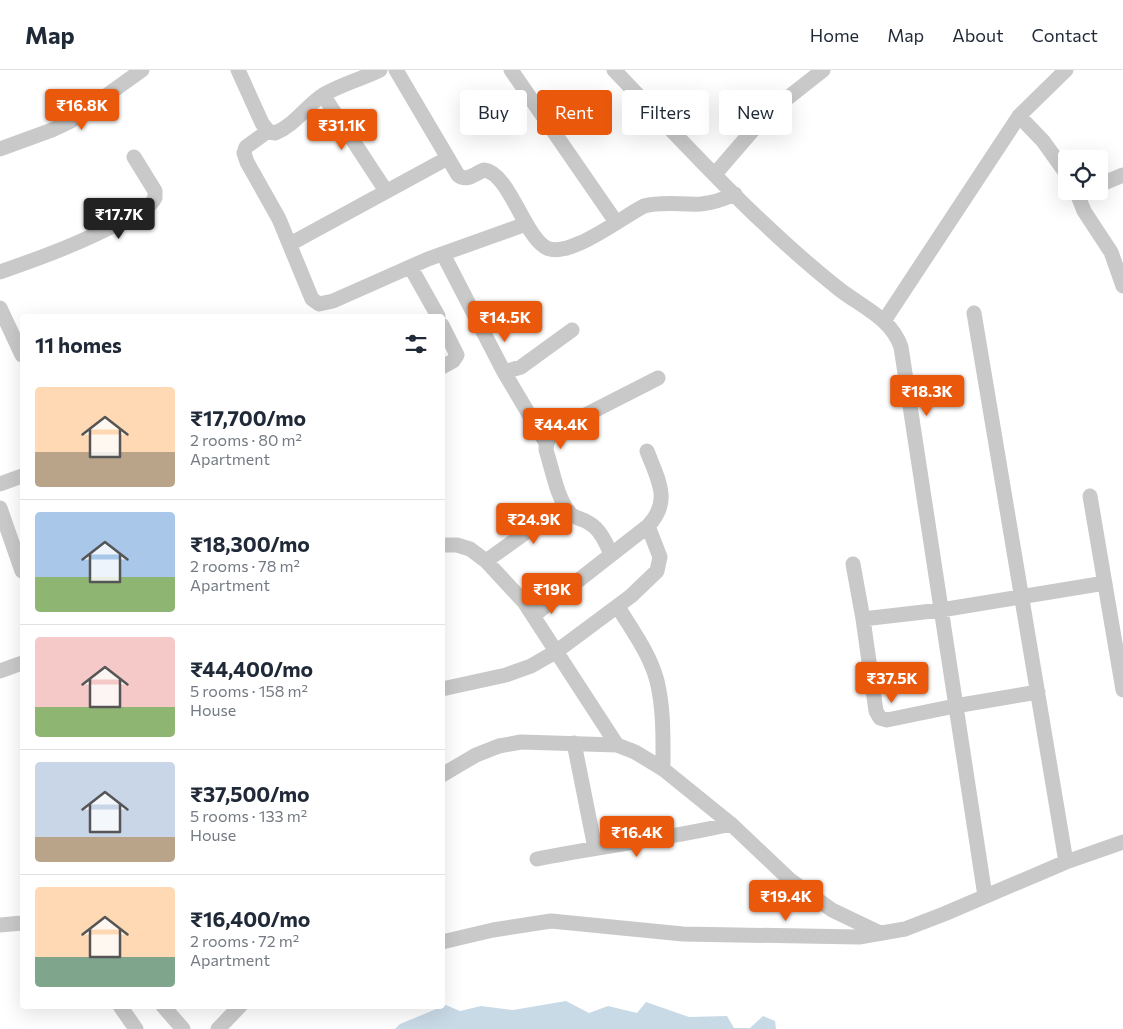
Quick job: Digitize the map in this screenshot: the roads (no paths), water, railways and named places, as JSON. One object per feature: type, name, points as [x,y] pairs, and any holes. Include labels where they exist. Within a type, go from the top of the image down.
[{"type":"street","points":[[0,149],[71,121],[142,70]]},
{"type":"street","points":[[238,70],[262,123],[268,131],[275,133],[292,123],[323,95],[380,70]]},
{"type":"street","points":[[396,70],[446,158],[462,179],[468,179],[484,170],[495,175],[526,224],[543,246],[551,250],[564,250],[580,244],[644,206],[654,203],[700,204],[721,200],[735,194]]},
{"type":"street","points":[[511,70],[616,222]]},
{"type":"street","points":[[614,70],[767,225],[839,289],[884,321],[897,337],[901,348],[985,896]]},
{"type":"street","points":[[715,174],[766,115],[823,70]]},
{"type":"street","points":[[884,321],[1019,116],[1066,70]]},
{"type":"street","points":[[323,95],[386,191]]},
{"type":"street","points":[[1019,116],[1044,141],[1058,161]]},
{"type":"street","points":[[268,131],[246,148],[244,153],[247,162],[279,219],[312,299],[319,304],[333,301],[443,254],[526,224]]},
{"type":"street","points":[[0,272],[64,250],[95,236],[148,207],[155,198],[154,191],[134,157]]},
{"type":"street","points":[[290,244],[446,158]]},
{"type":"street","points":[[1108,181],[1123,175]]},
{"type":"street","points":[[1081,200],[1084,211],[1111,252],[1123,286]]},
{"type":"street","points":[[443,254],[504,372],[546,443]]},
{"type":"street","points":[[411,268],[437,314]]},
{"type":"street","points":[[0,308],[20,351]]},
{"type":"street","points":[[974,314],[1066,862]]},
{"type":"street","points":[[504,372],[521,367],[572,330]]},
{"type":"street","points":[[445,331],[457,355],[453,361],[445,365]]},
{"type":"street","points":[[611,554],[600,534],[592,525],[575,518],[564,505],[546,450],[546,443],[550,436],[562,427],[658,378]]},
{"type":"street","points":[[534,614],[648,526],[656,517],[661,498],[661,488],[647,451]]},
{"type":"street","points":[[0,484],[20,477]]},
{"type":"street","points":[[1090,496],[1123,690]]},
{"type":"street","points":[[486,561],[564,505]]},
{"type":"street","points":[[0,508],[20,564]]},
{"type":"street","points":[[445,688],[506,675],[531,666],[558,651],[618,606],[647,582],[657,571],[660,557],[648,526]]},
{"type":"street","points":[[445,545],[457,545],[470,550],[486,561],[534,614],[616,745]]},
{"type":"street","points":[[853,564],[876,712],[880,718],[887,720],[1038,692]]},
{"type":"street","points":[[863,619],[941,610],[1105,583]]},
{"type":"street","points":[[618,606],[646,654],[656,680],[662,710],[663,769]]},
{"type":"street","points":[[0,670],[20,664]]},
{"type":"street","points":[[445,774],[476,755],[499,746],[521,742],[616,745],[635,752],[663,769],[731,824],[796,884],[832,910],[880,934]]},
{"type":"street","points":[[574,743],[595,848]]},
{"type":"street","points":[[537,859],[595,848],[659,840],[731,824]]},
{"type":"street","points":[[445,941],[493,930],[551,921],[683,934],[859,937],[880,934],[905,929],[1066,862],[1123,842]]},
{"type":"street","points":[[0,925],[20,923]]},
{"type":"street","points":[[122,1009],[136,1029]]},
{"type":"street","points":[[166,1009],[183,1029]]},
{"type":"street","points":[[218,1029],[237,1009]]},
{"type":"water","points":[[566,1001],[589,1013],[608,1006],[637,1013],[646,1002],[689,1017],[727,1016],[734,1028],[750,1028],[763,1016],[775,1021],[776,1029],[395,1029],[400,1024],[436,1009],[445,1009],[446,1005],[460,1011],[481,1006],[513,1010]]}]
